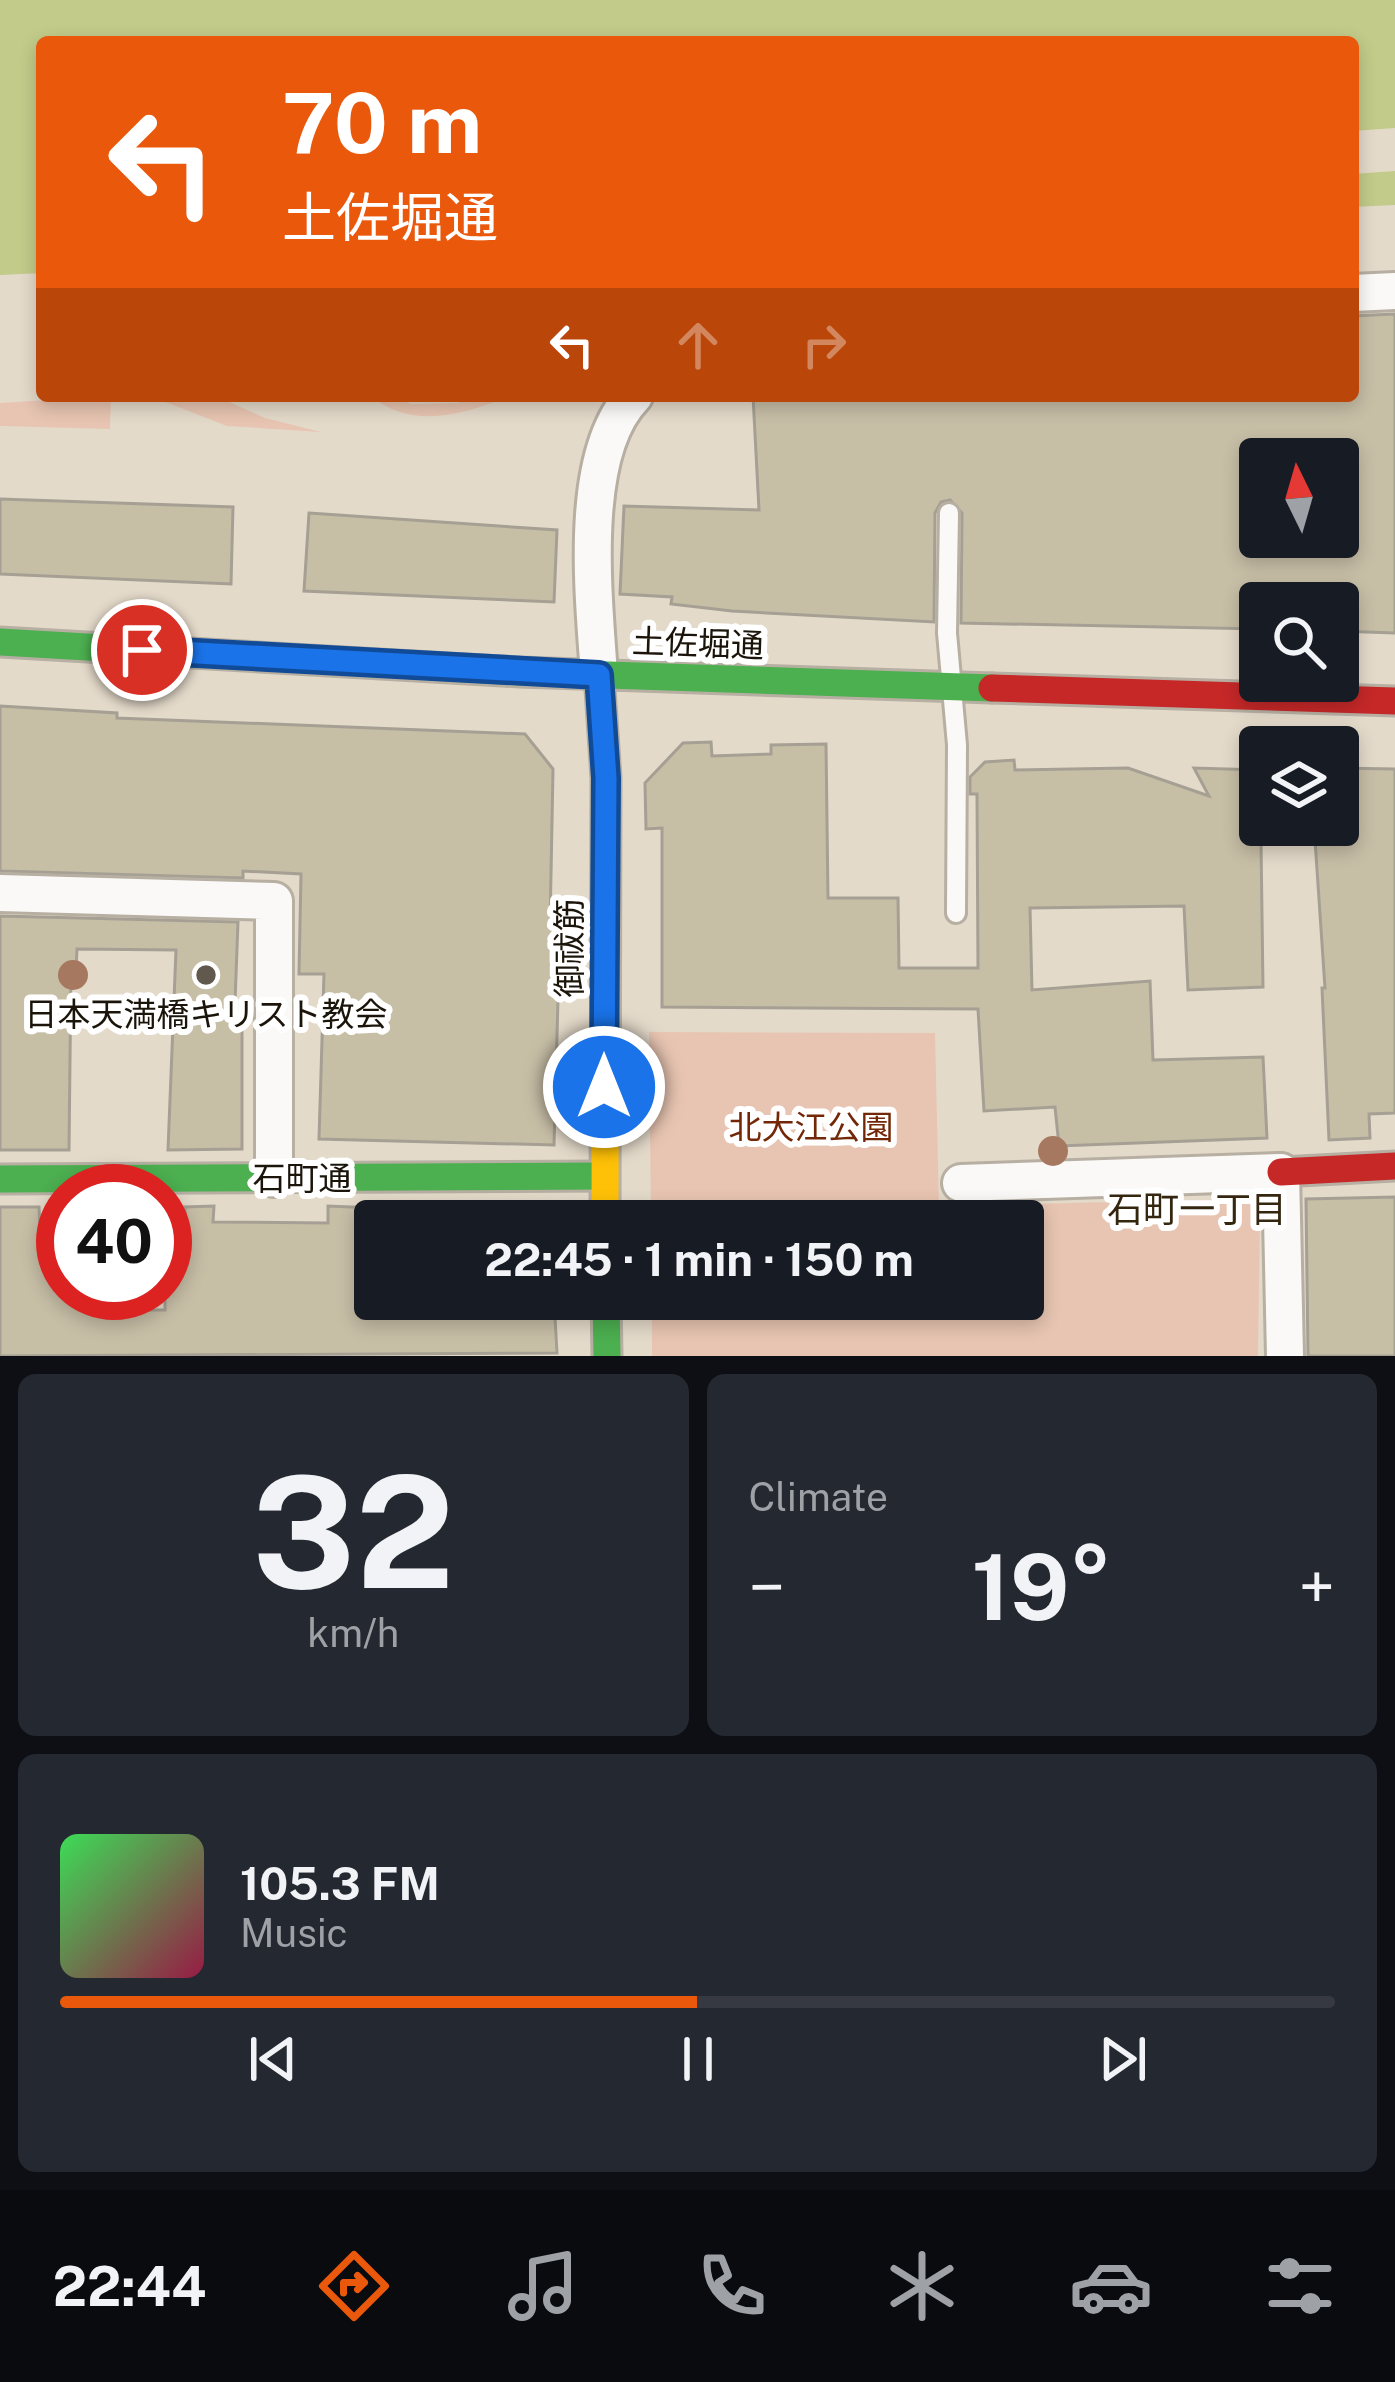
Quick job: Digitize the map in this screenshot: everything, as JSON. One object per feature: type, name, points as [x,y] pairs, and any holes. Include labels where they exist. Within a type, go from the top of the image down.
[{"type":"main road","name":"土佐堀通","points":[[0,642],[599,675],[1395,701]]},
{"type":"main road","name":"御祓筋","points":[[599,675],[606,778],[605,1200]]},
{"type":"main road","points":[[1281,1172],[1395,1166]]},
{"type":"main road","name":"石町通","points":[[0,1179],[604,1176]]},
{"type":"main road","points":[[606,1320],[607,1356]]},
{"type":"street","points":[[1359,293],[1395,291]]},
{"type":"street","points":[[599,675],[594,610],[597,475],[604,442],[630,402]]},
{"type":"street","points":[[0,893],[274,901],[274,1178]]},
{"type":"street","points":[[962,1183],[1281,1172],[1285,1356]]},
{"type":"lane","points":[[949,513],[947,634],[957,745],[956,913]]},
{"type":"green space","points":[[111,402],[110,429],[0,426],[0,403]]},
{"type":"green space","points":[[165,402],[229,402],[265,418],[321,432],[227,426]]},
{"type":"green space","points":[[380,402],[492,402],[440,416]]},
{"type":"green space","name":"北大江公園","points":[[649,1032],[935,1033],[939,1200],[651,1200]]},
{"type":"green space","name":"北大江公園","points":[[1246,1199],[1260,1213],[1258,1356],[652,1356],[652,1320],[1044,1320],[1044,1204]]},
{"type":"shaded area","points":[[0,0],[1395,0],[1395,205],[1359,207],[1359,36],[36,36],[36,273],[0,275]]},
{"type":"pier","points":[[1395,128],[1395,171],[1359,174],[1359,131]]},
{"type":"building","points":[[1395,314],[1395,633],[1359,632],[1359,582],[1239,582],[1239,629],[961,623],[962,513],[950,500],[941,502],[935,513],[934,622],[671,604],[672,597],[620,594],[624,506],[759,510],[753,402],[1359,402],[1359,316]]},
{"type":"building","points":[[0,499],[233,507],[231,584],[0,574]]},
{"type":"building","points":[[309,513],[557,530],[554,602],[304,591]]},
{"type":"building","points":[[0,706],[117,713],[117,718],[525,734],[553,769],[550,926],[560,926],[554,1145],[319,1139],[324,974],[299,974],[301,874],[243,871],[243,878],[0,871]]},
{"type":"building","points":[[711,742],[712,756],[771,754],[771,745],[826,744],[828,898],[898,898],[899,968],[978,968],[977,794],[970,794],[970,777],[985,762],[1014,760],[1015,770],[1128,768],[1209,796],[1194,768],[1239,769],[1239,846],[1261,846],[1263,987],[1188,990],[1184,906],[1030,908],[1032,990],[1150,981],[1153,1060],[1263,1057],[1267,1138],[1059,1146],[1055,1107],[984,1111],[978,1009],[662,1007],[662,828],[646,829],[645,783],[683,743]]},
{"type":"building","points":[[1359,768],[1395,769],[1395,1113],[1369,1114],[1370,1138],[1329,1140],[1315,846],[1359,846]]},
{"type":"building","points":[[0,916],[238,922],[234,1029],[242,1029],[242,1149],[168,1150],[176,950],[77,949],[76,969],[71,969],[69,1150],[0,1150]]},
{"type":"building","points":[[1395,1197],[1395,1356],[1308,1356],[1306,1199]]},
{"type":"building","points":[[214,1206],[213,1222],[328,1223],[328,1206],[354,1207],[354,1320],[555,1320],[557,1353],[0,1356],[0,1207],[36,1207],[36,1320],[192,1320],[192,1207]]},
{"type":"traffic: fast","points":[[0,642],[520,672],[992,688]]},
{"type":"traffic: fast","points":[[0,1179],[604,1176]]},
{"type":"traffic: fast","points":[[606,1320],[607,1356]]},
{"type":"traffic: slow","points":[[599,675],[606,778],[605,1200]]},
{"type":"traffic: jam","points":[[992,688],[1395,701]]},
{"type":"traffic: jam","points":[[1281,1172],[1395,1166]]},
{"type":"place","name":"日本天満橋キリスト教会","points":[[206,975]]},
{"type":"district","name":"石町一丁目","points":[[1197,1209]]},
{"type":"route","points":[[142,650],[599,675],[606,778],[604,1087]]}]
